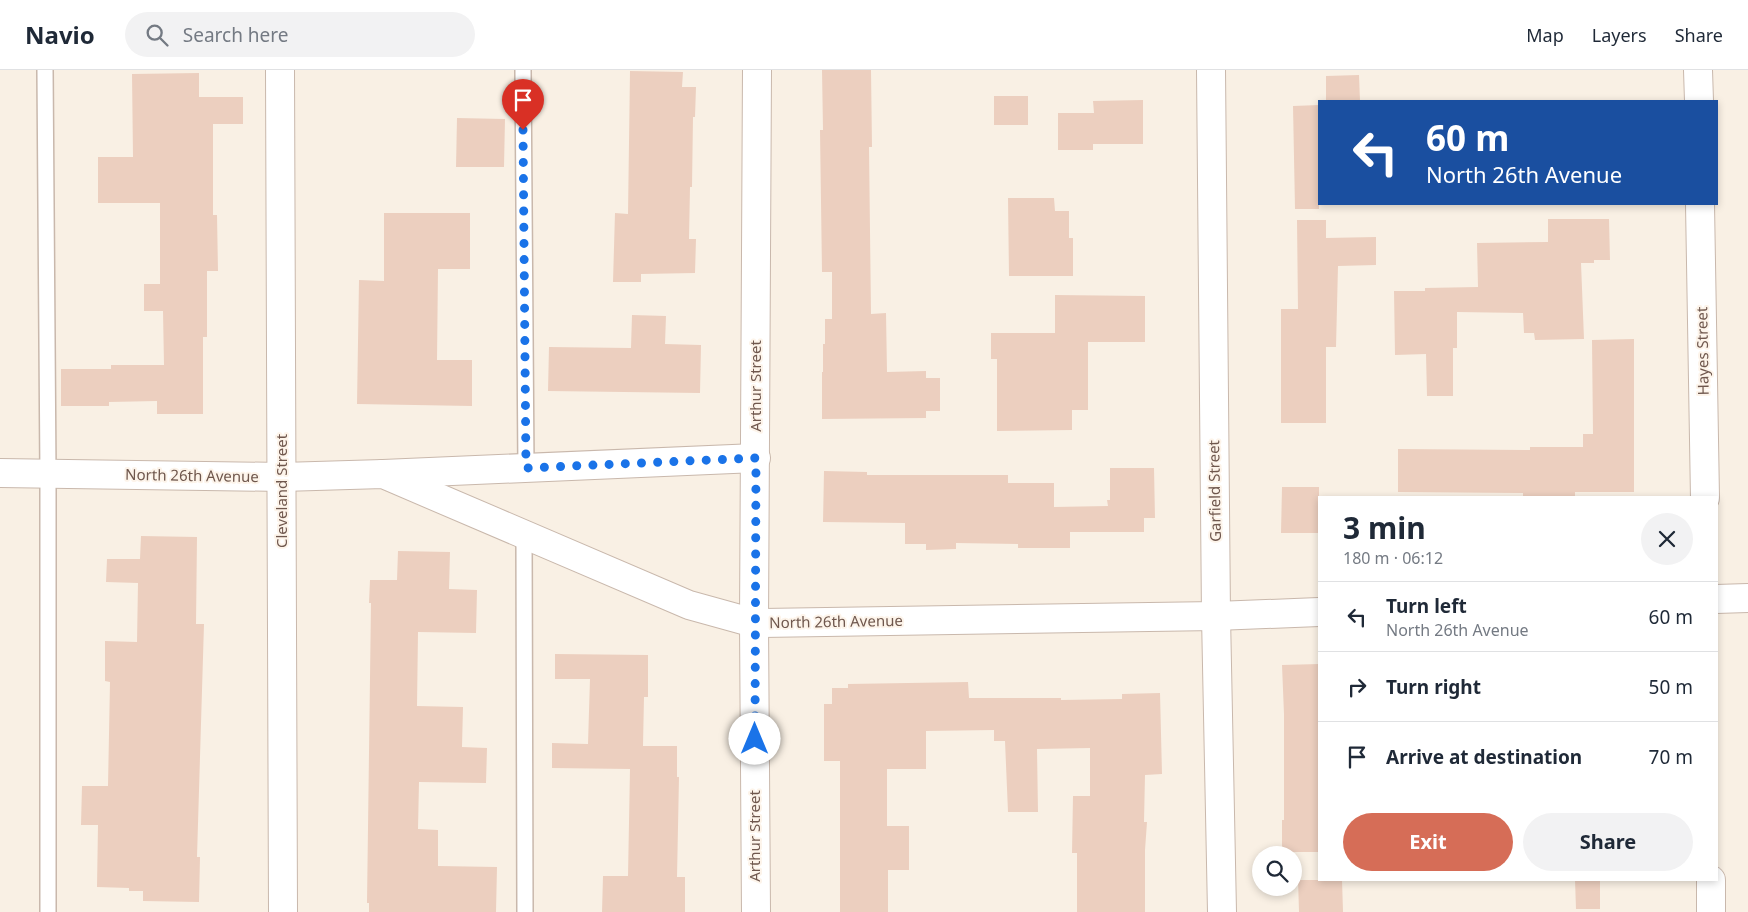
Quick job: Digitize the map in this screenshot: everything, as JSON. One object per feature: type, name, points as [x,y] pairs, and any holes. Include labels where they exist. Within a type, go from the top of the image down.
[{"type":"street","name":"Cleveland Street","points":[[280,70],[283,912]]},
{"type":"street","name":"Arthur Street","points":[[756,912],[754,623],[757,70]]},
{"type":"street","name":"Garfield Street","points":[[1211,70],[1216,616],[1222,912]]},
{"type":"street","points":[[1698,70],[1699,100]]},
{"type":"street","name":"Hayes Street","points":[[1700,205],[1705,496]]},
{"type":"street","name":"North 26th Avenue","points":[[0,473],[282,477],[756,458]]},
{"type":"street","name":"North 26th Avenue","points":[[384,474],[689,605],[754,623],[1216,616],[1318,612]]},
{"type":"street","points":[[1718,599],[1748,598]]},
{"type":"street","points":[[1711,881],[1711,912]]},
{"type":"lane","points":[[45,70],[48,474],[48,912]]},
{"type":"lane","points":[[523,70],[526,468]]},
{"type":"lane","points":[[524,534],[525,912]]},
{"type":"building","points":[[822,70],[871,70],[872,147],[869,147],[871,314],[886,313],[887,372],[926,371],[926,378],[940,378],[940,411],[926,411],[926,418],[822,419],[823,344],[825,344],[825,319],[832,319],[832,272],[822,272],[820,130],[823,130]]},
{"type":"building","points":[[630,71],[683,72],[682,87],[696,87],[695,117],[693,117],[689,239],[696,239],[695,273],[641,274],[641,282],[613,282],[615,213],[628,214]]},
{"type":"building","points":[[199,73],[199,97],[243,97],[243,124],[213,124],[213,215],[217,215],[218,271],[207,271],[207,337],[203,337],[203,414],[157,414],[157,401],[109,402],[109,406],[61,406],[61,369],[111,369],[111,365],[164,365],[163,311],[144,311],[144,284],[160,284],[160,203],[98,203],[98,157],[133,157],[132,74]]},
{"type":"building","points":[[1359,75],[1360,100],[1326,100],[1326,76]]},
{"type":"building","points":[[994,96],[1028,96],[1028,125],[994,125]]},
{"type":"building","points":[[1143,100],[1143,144],[1093,144],[1093,150],[1058,150],[1058,113],[1094,113],[1093,101]]},
{"type":"building","points":[[1318,105],[1319,209],[1295,209],[1293,106]]},
{"type":"building","points":[[457,118],[505,119],[504,167],[456,167]]},
{"type":"building","points":[[1008,198],[1054,198],[1055,211],[1069,211],[1069,238],[1073,238],[1073,276],[1009,276]]},
{"type":"building","points":[[384,213],[470,213],[470,269],[438,269],[437,360],[472,360],[472,406],[357,404],[359,280],[384,281]]},
{"type":"building","points":[[1548,219],[1609,219],[1610,260],[1594,260],[1594,263],[1581,263],[1584,339],[1535,340],[1534,333],[1524,333],[1523,313],[1457,312],[1457,348],[1453,348],[1453,396],[1427,396],[1426,354],[1395,355],[1394,291],[1425,291],[1425,288],[1478,287],[1477,243],[1548,242]]},
{"type":"building","points":[[1297,220],[1326,220],[1326,238],[1376,237],[1376,265],[1338,266],[1336,347],[1326,347],[1326,423],[1281,423],[1281,309],[1298,309]]},
{"type":"building","points":[[1055,295],[1145,296],[1145,342],[1088,342],[1088,410],[1072,410],[1072,430],[997,431],[997,359],[991,359],[991,333],[1055,333]]},
{"type":"building","points":[[632,315],[666,316],[665,344],[701,345],[700,393],[548,391],[549,347],[631,348]]},
{"type":"building","points":[[1634,339],[1634,492],[1575,492],[1575,496],[1523,496],[1523,493],[1398,492],[1398,449],[1530,450],[1530,447],[1583,447],[1583,434],[1593,434],[1592,340]]},
{"type":"building","points":[[1110,468],[1154,468],[1155,518],[1144,518],[1144,532],[1070,532],[1070,548],[1018,548],[1018,544],[956,543],[956,549],[926,550],[926,544],[905,544],[905,523],[823,522],[824,471],[867,472],[867,475],[1008,475],[1008,483],[1054,483],[1054,507],[1108,506],[1107,500],[1110,500]]},
{"type":"building","points":[[1282,487],[1319,487],[1318,533],[1281,533]]},
{"type":"building","points":[[141,536],[197,537],[196,624],[204,624],[197,857],[200,857],[199,902],[143,901],[143,891],[129,891],[129,888],[97,887],[98,825],[81,825],[82,786],[108,786],[110,682],[105,681],[105,641],[137,642],[138,583],[106,582],[107,559],[140,559]]},
{"type":"building","points":[[398,551],[450,552],[449,589],[477,590],[476,633],[418,632],[417,706],[463,707],[462,747],[487,748],[486,783],[419,782],[418,829],[438,830],[438,866],[497,867],[496,912],[369,912],[369,903],[367,903],[370,580],[397,580]]},
{"type":"building","points":[[555,654],[648,655],[648,697],[644,697],[643,746],[677,746],[677,777],[679,777],[677,877],[685,877],[685,912],[602,912],[603,876],[628,876],[630,769],[552,768],[552,743],[588,744],[590,679],[555,679]]},
{"type":"building","points":[[1318,664],[1318,852],[1302,852],[1302,846],[1282,846],[1282,820],[1284,820],[1282,665]]},
{"type":"building","points":[[968,682],[969,698],[1122,699],[1122,694],[1160,693],[1162,774],[1145,775],[1144,822],[1147,822],[1145,912],[1077,912],[1077,853],[1072,853],[1073,796],[1090,796],[1090,748],[1037,749],[1038,812],[1008,812],[1005,741],[994,741],[994,730],[926,731],[926,769],[887,769],[887,826],[909,826],[909,870],[888,870],[888,912],[840,912],[840,761],[824,761],[824,704],[832,704],[832,688],[848,688],[848,684]]},
{"type":"building","points":[[1302,880],[1342,881],[1343,912],[1299,912],[1298,896],[1302,896]]},
{"type":"building","points":[[1575,881],[1600,881],[1600,909],[1576,909]]},
{"type":"route","points":[[523,130],[526,468],[756,458],[755,739]]}]
